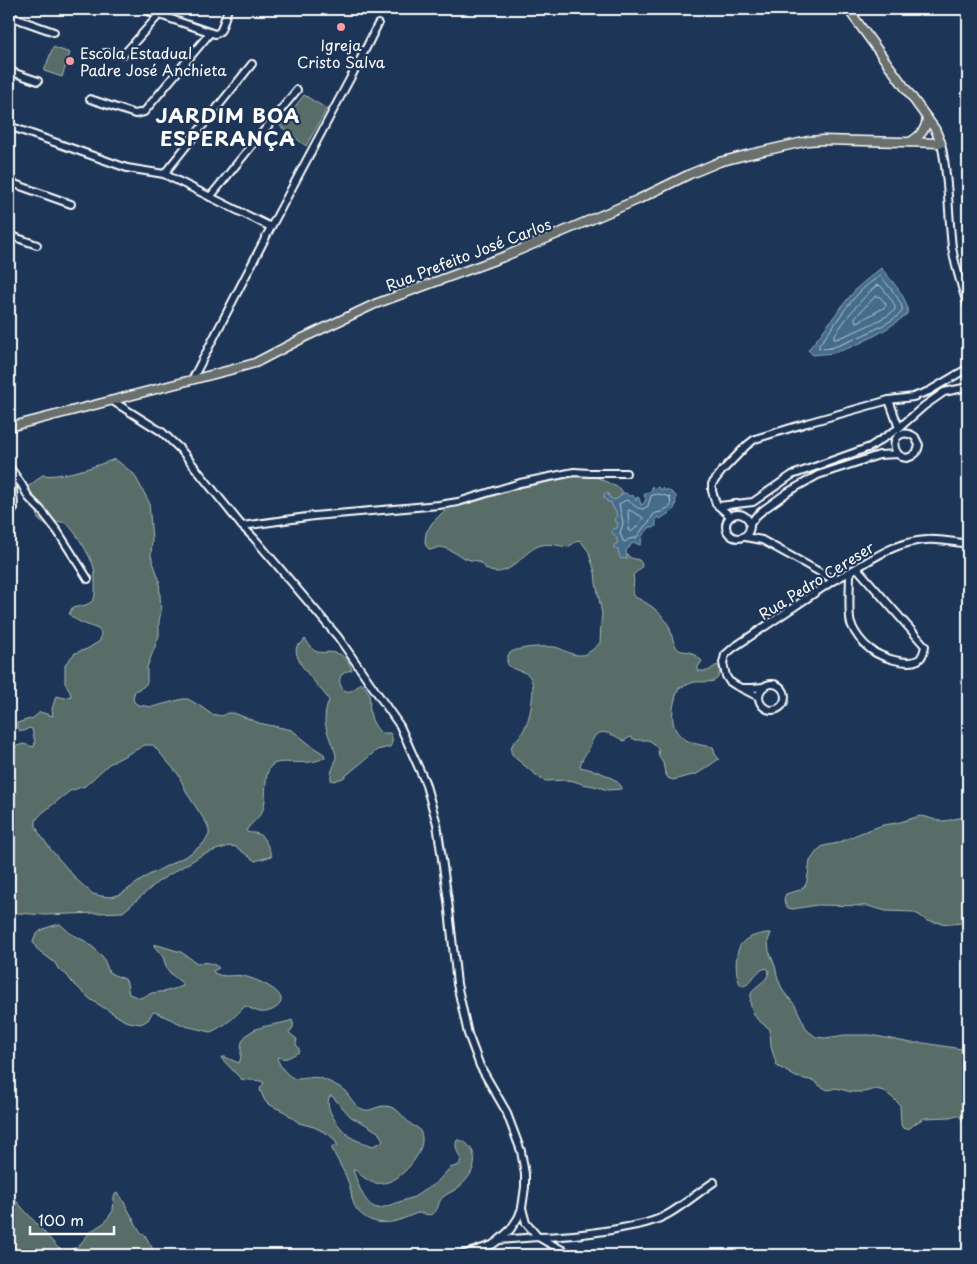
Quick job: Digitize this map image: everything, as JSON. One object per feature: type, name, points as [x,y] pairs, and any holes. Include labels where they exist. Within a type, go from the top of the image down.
[{"type":"main road","points":[[848,9],[935,129],[941,143]]},
{"type":"main road","points":[[910,142],[917,138],[925,129],[927,118]]},
{"type":"main road","name":"Rua Prefeito José Carlos","points":[[9,427],[255,363],[375,304],[503,257],[637,200],[719,162],[808,141],[941,143]]},
{"type":"street","points":[[142,9],[212,34],[218,33],[220,30],[228,9]]},
{"type":"street","points":[[105,52],[124,54],[160,15]]},
{"type":"street","points":[[9,16],[54,32]]},
{"type":"street","points":[[192,380],[378,24]]},
{"type":"street","points":[[90,99],[135,114],[144,112],[212,34]]},
{"type":"street","points":[[164,174],[252,64]]},
{"type":"street","points":[[9,71],[38,81]]},
{"type":"street","points":[[210,198],[298,90]]},
{"type":"street","points":[[9,126],[127,168],[164,174],[271,227]]},
{"type":"street","points":[[941,143],[947,178],[952,247],[968,306]]},
{"type":"street","points":[[9,182],[71,204]]},
{"type":"street","points":[[9,235],[38,245]]},
{"type":"street","points":[[730,516],[713,498],[712,484],[722,471],[755,439],[807,422],[888,400],[913,397],[929,391],[968,368]]},
{"type":"street","points":[[719,506],[753,502],[792,475],[870,447],[944,392],[968,387]]},
{"type":"street","points":[[111,400],[162,432],[181,450],[242,526],[338,637],[400,726],[425,782],[437,824],[457,984],[468,1034],[480,1066],[506,1111],[521,1151],[525,1174],[522,1208],[510,1230],[492,1245],[462,1255]]},
{"type":"street","points":[[888,400],[898,428]]},
{"type":"street","points":[[878,455],[898,436],[907,433],[915,437],[919,444],[916,453],[907,458],[902,457],[895,450],[895,440]]},
{"type":"street","points":[[763,510],[744,515],[737,513],[730,516],[726,524],[727,532],[733,537],[741,538],[745,536],[750,531],[750,525],[756,516],[763,510],[788,492],[818,475],[878,455],[898,454]]},
{"type":"street","points":[[9,466],[12,476],[14,509]]},
{"type":"street","points":[[9,466],[29,498],[58,532],[88,579]]},
{"type":"street","points":[[242,526],[314,516],[458,502],[520,483],[574,472],[590,474],[626,473]]},
{"type":"street","points":[[744,515],[762,540]]},
{"type":"street","points":[[745,536],[762,540],[834,580]]},
{"type":"street","name":"Rua Pedro Cereser","points":[[759,697],[729,681],[726,676],[723,663],[725,655],[733,648],[834,580],[850,573],[885,550],[914,541],[928,540],[968,544]]},
{"type":"street","points":[[850,573],[850,622],[862,641],[868,648],[887,658],[910,661],[918,660],[923,656],[925,646],[857,568]]},
{"type":"street","points":[[741,688],[763,687],[773,684],[779,687],[784,692],[784,699],[779,707],[773,710],[761,704],[759,697],[763,687]]},
{"type":"street","points":[[499,1240],[554,1237],[640,1225],[669,1213],[714,1182]]},
{"type":"street","points":[[522,1208],[526,1223],[538,1237],[572,1255]]},
{"type":"green space","points":[[53,47],[70,53],[62,77],[44,71]]},
{"type":"green space","points":[[304,95],[327,109],[306,146],[280,126]]},
{"type":"green space","points":[[115,459],[134,474],[149,502],[152,539],[151,556],[159,579],[161,612],[159,636],[147,667],[147,683],[135,691],[134,702],[138,705],[152,707],[188,699],[211,714],[222,716],[227,713],[234,713],[259,723],[292,730],[324,754],[325,757],[303,763],[281,762],[269,768],[266,778],[263,810],[246,831],[261,836],[272,856],[255,861],[236,847],[230,846],[202,855],[159,881],[123,912],[45,915],[9,911],[9,745],[17,746],[23,744],[34,747],[35,742],[32,729],[20,731],[17,723],[33,718],[40,712],[53,716],[52,709],[56,696],[65,698],[71,696],[65,683],[66,663],[75,653],[87,649],[100,641],[101,633],[98,629],[79,621],[69,614],[72,608],[87,604],[95,597],[94,571],[90,558],[68,525],[55,522],[45,525],[38,519],[36,505],[27,487],[42,475],[69,473]],"holes":[[[145,745],[153,745],[178,774],[188,795],[207,824],[209,835],[203,844],[188,855],[147,876],[121,894],[111,897],[93,894],[78,881],[52,851],[39,833],[36,820],[70,791],[85,786],[109,764]]]},
{"type":"green space","points":[[586,472],[619,488],[623,492],[623,552],[631,558],[639,560],[642,564],[641,568],[633,575],[633,596],[649,605],[662,616],[669,626],[674,643],[679,650],[692,653],[702,661],[698,671],[708,671],[717,665],[720,668],[718,678],[715,680],[695,682],[679,688],[673,707],[674,727],[677,732],[688,741],[713,747],[719,759],[697,774],[673,780],[668,778],[659,757],[658,749],[652,742],[636,740],[630,737],[624,741],[605,733],[597,734],[594,737],[580,767],[597,771],[614,779],[622,787],[621,789],[608,790],[566,780],[546,781],[514,757],[511,752],[512,746],[528,721],[533,688],[528,674],[507,664],[509,654],[525,648],[555,647],[574,654],[584,655],[600,643],[602,614],[595,572],[589,552],[580,540],[568,547],[552,544],[542,545],[530,551],[515,565],[496,572],[489,571],[479,562],[466,559],[445,548],[440,547],[430,550],[426,546],[426,533],[432,523],[453,506],[483,499],[507,488]]},
{"type":"green space","points":[[305,639],[315,651],[336,653],[346,659],[352,670],[341,676],[340,684],[342,688],[345,691],[350,691],[355,689],[360,683],[365,687],[369,694],[370,712],[376,727],[381,733],[390,733],[392,738],[390,747],[377,750],[343,778],[334,781],[331,780],[331,776],[336,755],[325,721],[329,700],[302,666],[296,652],[297,646]]},
{"type":"green space","points":[[920,816],[941,821],[959,818],[968,819],[968,920],[963,923],[949,924],[927,921],[913,912],[886,911],[868,906],[817,905],[793,909],[788,908],[785,904],[786,894],[800,890],[805,886],[810,861],[823,846],[838,843],[883,825]]},
{"type":"green space","points":[[60,924],[70,933],[95,949],[103,957],[109,972],[125,979],[129,994],[140,998],[152,993],[183,986],[167,969],[163,957],[154,944],[181,952],[197,963],[214,965],[219,968],[213,971],[217,974],[243,976],[263,983],[274,989],[280,996],[280,1003],[275,1009],[263,1012],[245,1006],[230,1021],[211,1032],[185,1026],[155,1012],[152,1013],[148,1020],[141,1024],[125,1021],[90,999],[66,974],[59,970],[55,963],[37,949],[33,942],[37,934],[43,929]]},
{"type":"green space","points":[[771,933],[768,941],[769,951],[783,991],[795,1005],[807,1030],[816,1037],[871,1035],[911,1043],[924,1043],[968,1050],[968,1128],[957,1115],[924,1118],[910,1128],[904,1129],[901,1124],[900,1105],[884,1091],[876,1089],[864,1092],[851,1092],[836,1088],[828,1090],[814,1081],[796,1077],[777,1066],[771,1047],[770,1029],[757,1019],[751,1004],[752,992],[765,979],[769,971],[767,968],[762,969],[744,986],[738,980],[736,968],[738,951],[743,942],[751,937]]},
{"type":"green space","points":[[292,1020],[293,1027],[289,1033],[297,1039],[296,1044],[299,1049],[299,1052],[289,1058],[277,1058],[287,1074],[297,1079],[317,1077],[329,1082],[344,1090],[359,1108],[365,1110],[389,1106],[418,1128],[422,1135],[420,1150],[411,1165],[393,1180],[374,1183],[353,1170],[363,1195],[371,1205],[381,1208],[414,1197],[437,1182],[450,1168],[459,1165],[461,1160],[456,1148],[457,1140],[467,1144],[472,1150],[474,1165],[470,1175],[459,1187],[441,1199],[434,1213],[428,1215],[417,1213],[386,1223],[364,1216],[354,1206],[350,1187],[332,1149],[332,1146],[338,1146],[334,1139],[314,1127],[299,1123],[285,1112],[268,1104],[260,1090],[263,1082],[241,1079],[221,1058],[225,1057],[239,1063],[242,1043],[247,1035],[258,1028]],"holes":[[[330,1096],[351,1117],[378,1132],[383,1140],[373,1146],[349,1136],[331,1114],[328,1101]]]},
{"type":"green space","points":[[9,1193],[60,1250],[66,1251],[78,1247],[90,1232],[105,1222],[113,1211],[116,1193],[120,1195],[141,1233],[145,1235],[156,1255],[9,1255]]},
{"type":"water","points":[[881,268],[902,296],[907,308],[907,314],[882,332],[852,347],[833,353],[813,355],[808,350],[844,303],[857,288]]},
{"type":"water","points":[[652,486],[655,489],[658,487],[661,490],[663,488],[665,491],[667,489],[676,496],[675,506],[671,512],[660,519],[658,517],[656,519],[656,526],[654,528],[650,527],[642,536],[640,545],[631,544],[626,550],[627,559],[620,558],[618,550],[614,548],[614,545],[618,543],[616,537],[611,531],[617,528],[618,523],[614,520],[617,516],[611,502],[607,502],[604,498],[604,494],[608,493],[609,497],[614,500],[620,497],[621,494],[633,495],[636,501],[637,497],[639,498],[641,505],[646,499],[644,495],[652,490]]},
{"type":"place","name":"Igreja Cristo Salva","points":[[341,27]]},
{"type":"place","name":"Escola Estadual Padre José Anchieta","points":[[70,61]]},
{"type":"district","name":"JARDIM BOA ESPERANÇA","points":[[228,126]]}]
